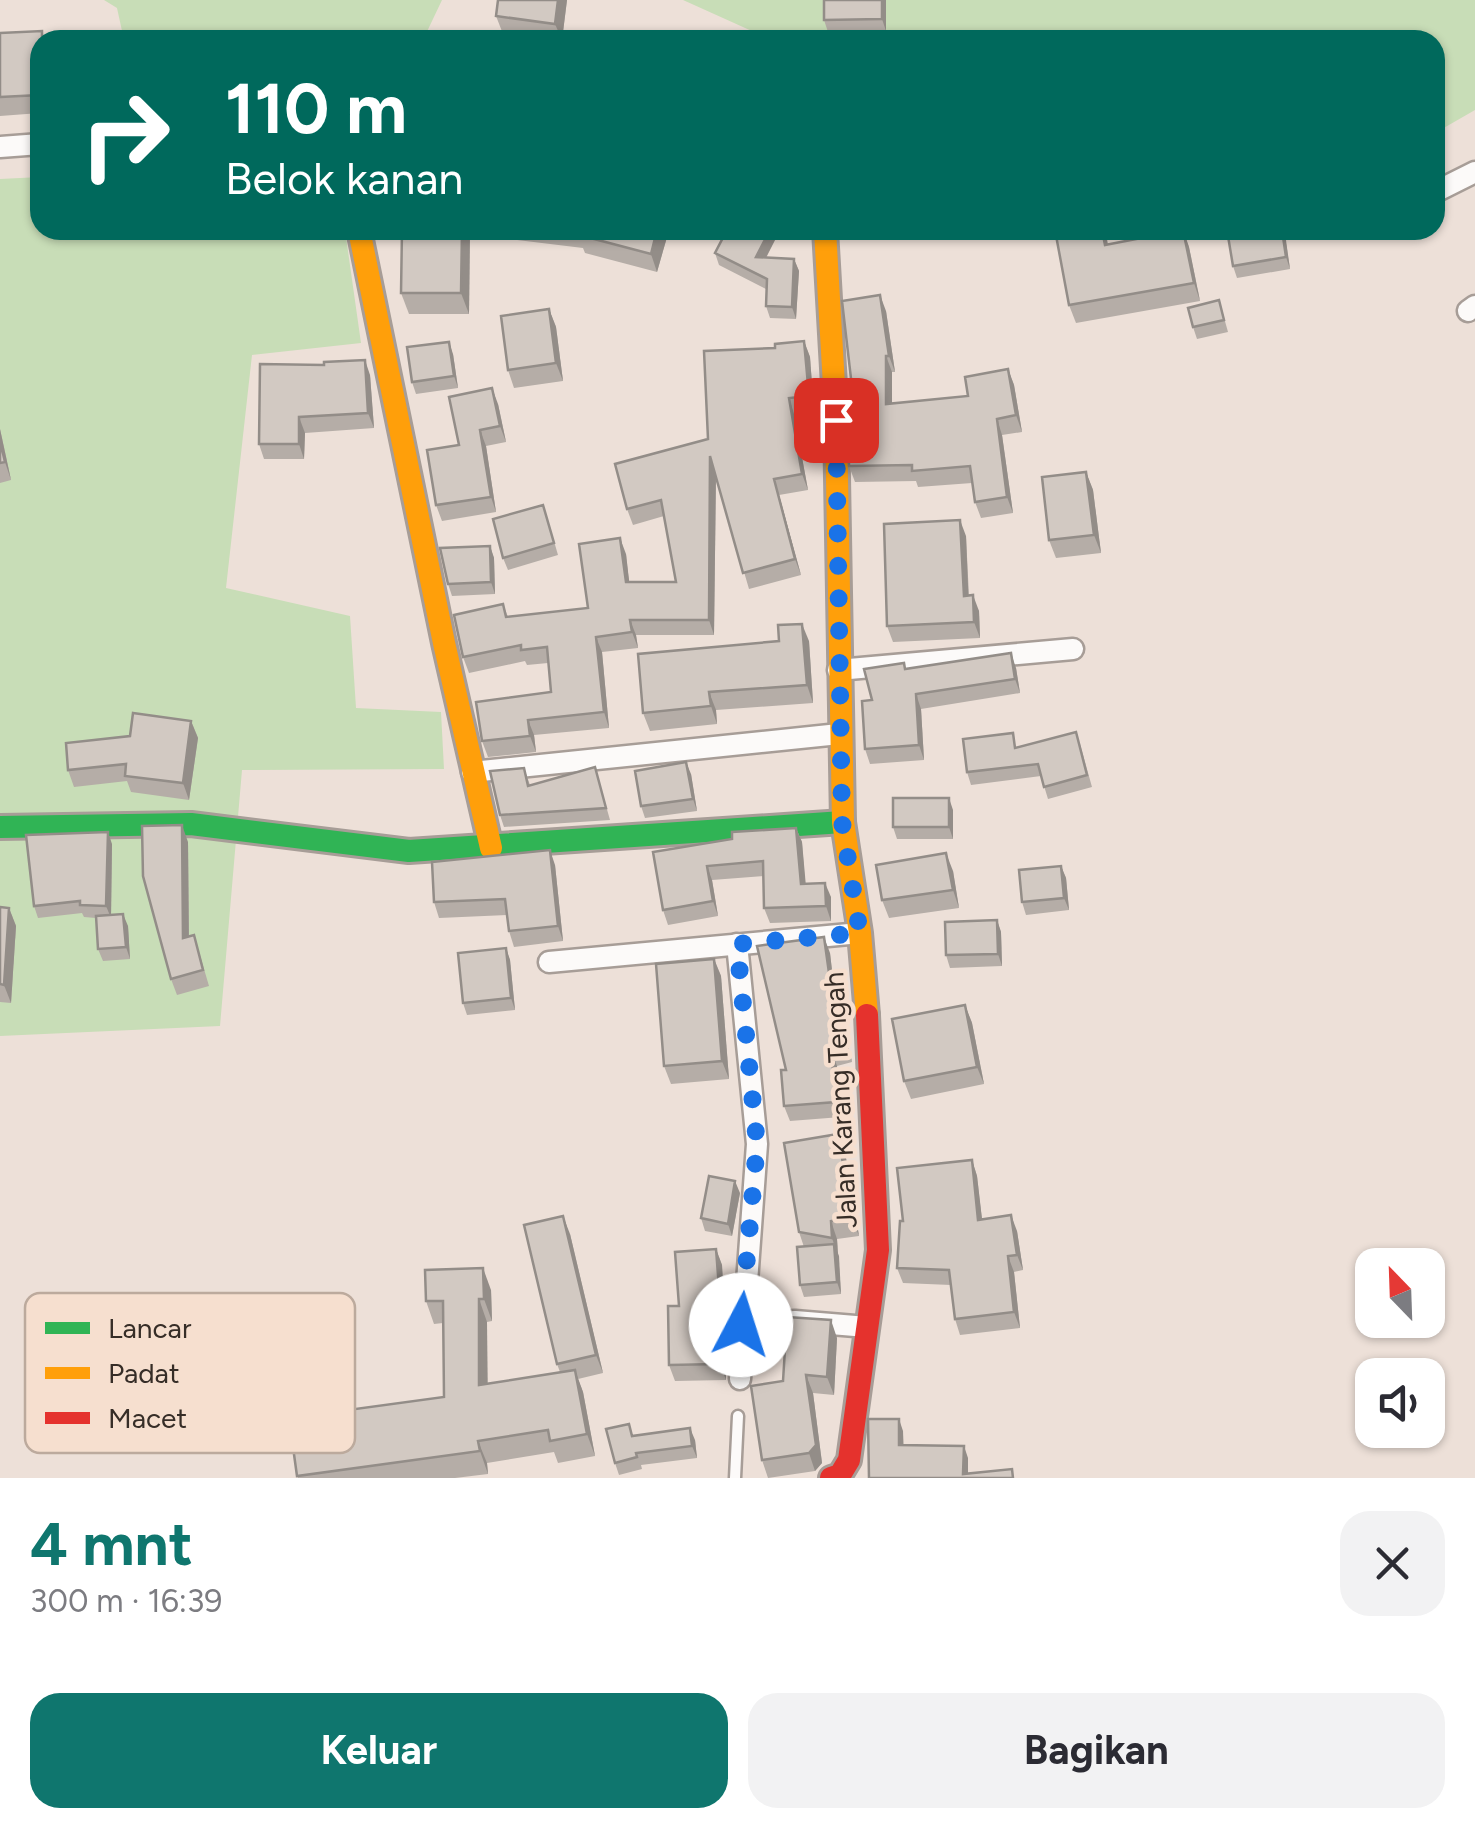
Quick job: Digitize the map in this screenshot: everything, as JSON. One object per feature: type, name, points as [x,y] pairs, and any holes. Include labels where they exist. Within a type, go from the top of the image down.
[{"type":"street","points":[[0,147],[30,145]]},
{"type":"street","points":[[1445,187],[1475,172]]},
{"type":"street","points":[[360,240],[491,848]]},
{"type":"street","name":"Jalan Karang Tengah","points":[[826,240],[836,420],[842,822],[860,933],[878,1250],[849,1460],[840,1475],[831,1478]]},
{"type":"street","points":[[838,670],[1073,649]]},
{"type":"street","points":[[472,772],[839,734]]},
{"type":"street","points":[[0,828],[191,824],[409,851],[842,822]]},
{"type":"street","points":[[549,962],[860,933]]},
{"type":"street","points":[[737,944],[757,1144],[740,1379]]},
{"type":"street","points":[[741,1325],[795,1322],[867,1327]]},
{"type":"lane","points":[[736,1478],[738,1416]]},
{"type":"green space","points":[[104,0],[442,0],[428,30],[122,30],[117,8]]},
{"type":"green space","points":[[683,0],[1475,0],[1475,110],[1445,127],[1445,30],[750,30]]},
{"type":"green space","points":[[30,178],[30,240],[346,240],[361,343],[252,355],[226,588],[350,616],[356,708],[441,712],[444,769],[242,770],[220,1026],[0,1036],[0,179]]},
{"type":"building","points":[[498,0],[558,0],[555,24],[496,16]]},
{"type":"building","points":[[824,0],[882,0],[882,19],[824,20]]},
{"type":"building","points":[[30,32],[30,96],[0,97],[0,33]]},
{"type":"building","points":[[402,240],[462,240],[461,293],[401,293]]},
{"type":"building","points":[[598,240],[654,240],[651,254]]},
{"type":"building","points":[[722,240],[765,240],[756,257],[794,259],[792,307],[766,306],[767,279],[715,253]]},
{"type":"building","points":[[1057,240],[1104,240],[1105,245],[1131,240],[1185,240],[1194,283],[1069,305]]},
{"type":"building","points":[[1229,240],[1283,240],[1286,257],[1233,266]]},
{"type":"building","points":[[880,295],[889,356],[886,404],[968,396],[965,377],[1008,369],[1016,415],[997,419],[1007,497],[975,502],[970,466],[912,471],[912,465],[849,466],[848,387],[852,387],[842,301]]},
{"type":"building","points":[[1219,300],[1224,320],[1193,327],[1188,308]]},
{"type":"building","points":[[549,309],[556,363],[508,370],[501,316]]},
{"type":"building","points":[[804,341],[809,396],[789,398],[802,474],[774,479],[795,559],[743,573],[710,456],[709,620],[630,620],[632,632],[596,637],[604,712],[528,720],[530,736],[482,741],[476,702],[551,692],[547,647],[521,650],[521,645],[463,657],[454,615],[503,604],[506,617],[588,608],[579,544],[620,538],[626,582],[676,582],[661,500],[627,509],[615,464],[708,439],[704,351],[775,348],[775,344]]},
{"type":"building","points":[[449,342],[454,376],[412,382],[407,347]]},
{"type":"building","points":[[365,360],[368,413],[299,417],[299,444],[259,444],[260,364],[324,365]]},
{"type":"building","points":[[492,388],[500,426],[480,430],[491,497],[436,505],[427,450],[459,445],[449,397]]},
{"type":"building","points":[[1086,472],[1094,535],[1049,540],[1042,477]]},
{"type":"building","points":[[543,505],[554,543],[503,558],[493,519]]},
{"type":"building","points":[[960,520],[964,596],[973,595],[974,622],[887,626],[884,524]]},
{"type":"building","points":[[490,546],[491,582],[448,584],[440,548]]},
{"type":"building","points":[[802,624],[807,685],[709,692],[711,706],[643,713],[638,654],[779,641],[778,625]]},
{"type":"building","points":[[1011,653],[1015,679],[916,694],[919,745],[865,749],[862,701],[872,700],[864,669],[904,663],[905,669]]},
{"type":"building","points":[[133,713],[191,721],[183,783],[125,776],[126,764],[68,770],[66,743],[130,736]]},
{"type":"building","points":[[1076,732],[1087,775],[1044,787],[1038,764],[967,772],[963,739],[1013,733],[1015,748]]},
{"type":"building","points":[[686,762],[693,799],[641,806],[635,771]]},
{"type":"building","points":[[595,767],[606,808],[500,815],[490,771],[524,768],[528,786]]},
{"type":"building","points":[[893,798],[949,798],[949,827],[893,827]]},
{"type":"building","points":[[182,825],[183,938],[194,935],[203,970],[171,979],[143,876],[142,826]]},
{"type":"building","points":[[796,828],[801,884],[825,883],[826,906],[764,908],[763,861],[707,866],[713,901],[663,910],[653,852],[732,839],[732,832]]},
{"type":"building","points":[[108,832],[106,906],[80,905],[80,901],[34,906],[26,835]]},
{"type":"building","points":[[550,850],[558,926],[509,931],[505,899],[434,902],[432,862]]},
{"type":"building","points":[[946,853],[953,890],[882,900],[876,865]]},
{"type":"building","points":[[1061,866],[1064,898],[1022,902],[1019,870]]},
{"type":"building","points":[[0,907],[9,908],[4,985],[0,984]]},
{"type":"building","points":[[123,914],[126,947],[98,949],[96,916]]},
{"type":"building","points":[[997,920],[998,954],[946,955],[945,922]]},
{"type":"building","points":[[824,937],[846,1047],[831,1050],[836,1102],[784,1106],[781,1070],[786,1070],[757,946]]},
{"type":"building","points":[[506,948],[511,998],[463,1003],[458,953]]},
{"type":"building","points":[[714,959],[722,1061],[664,1066],[656,964]]},
{"type":"building","points":[[965,1005],[977,1067],[904,1081],[892,1019]]},
{"type":"building","points":[[838,1134],[852,1218],[831,1221],[832,1238],[799,1232],[784,1143]]},
{"type":"building","points":[[972,1160],[978,1220],[1011,1215],[1017,1255],[1008,1256],[1014,1312],[955,1319],[949,1270],[897,1268],[903,1221],[897,1168]]},
{"type":"building","points":[[709,1176],[735,1181],[728,1224],[701,1218]]},
{"type":"building","points":[[563,1216],[596,1355],[557,1364],[524,1225]]},
{"type":"building","points":[[834,1244],[837,1282],[800,1285],[797,1247]]},
{"type":"building","points":[[716,1249],[720,1364],[669,1365],[668,1306],[679,1306],[675,1252]]},
{"type":"building","points":[[483,1268],[479,1385],[575,1370],[587,1434],[550,1441],[548,1430],[478,1441],[480,1451],[297,1476],[294,1453],[355,1453],[355,1409],[444,1397],[443,1301],[426,1301],[425,1270]]},
{"type":"building","points":[[787,1317],[831,1320],[827,1377],[806,1375],[816,1445],[809,1453],[762,1460],[751,1386],[783,1381]]},
{"type":"building","points":[[868,1419],[899,1419],[899,1445],[964,1446],[963,1474],[1012,1469],[1013,1478],[869,1478]]},
{"type":"building","points":[[629,1424],[632,1436],[690,1428],[692,1446],[636,1453],[637,1457],[615,1463],[606,1429]]},
{"type":"traffic: fast","points":[[0,827],[191,824],[409,851],[843,822]]},
{"type":"traffic: slow","points":[[361,240],[444,643],[491,848]]},
{"type":"traffic: slow","points":[[826,240],[836,420],[843,822],[860,933],[867,1015]]},
{"type":"traffic: jam","points":[[831,1478],[840,1475],[849,1460],[878,1250],[867,1015]]},
{"type":"route","points":[[741,1325],[757,1144],[737,944],[860,933],[842,822],[836,420]]}]
